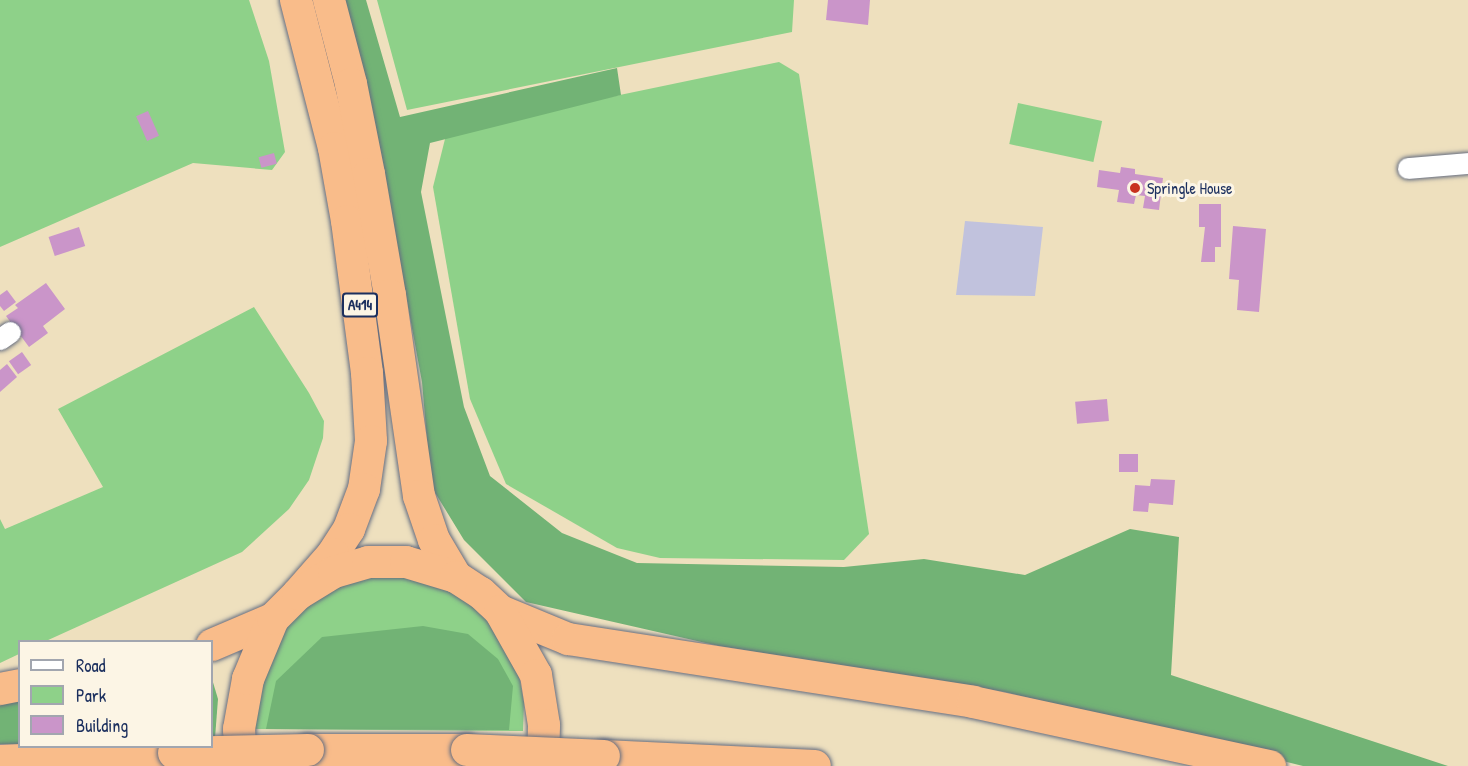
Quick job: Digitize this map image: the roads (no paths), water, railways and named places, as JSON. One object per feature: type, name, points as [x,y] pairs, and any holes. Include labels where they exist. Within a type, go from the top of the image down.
[{"type":"highway","name":"A414","points":[[296,0],[334,148],[347,221],[367,373],[371,441],[364,489],[349,529],[333,554],[298,594]]},
{"type":"highway","name":"A414","points":[[329,0],[351,84],[369,174],[390,295],[419,496],[425,520],[456,577]]},
{"type":"highway","points":[[213,645],[273,619],[298,594],[334,572],[368,562],[406,562],[456,577],[481,593],[500,611],[536,675],[544,725],[543,766]]},
{"type":"highway","points":[[500,611],[568,639],[973,702],[1270,766]]},
{"type":"highway","points":[[241,766],[239,729],[248,679],[273,619]]},
{"type":"highway","points":[[0,689],[18,685]]},
{"type":"highway","points":[[0,761],[174,753],[467,750],[815,766]]},
{"type":"street","points":[[1408,168],[1468,163]]},
{"type":"place","name":"Springle House","points":[[1135,188]]}]
